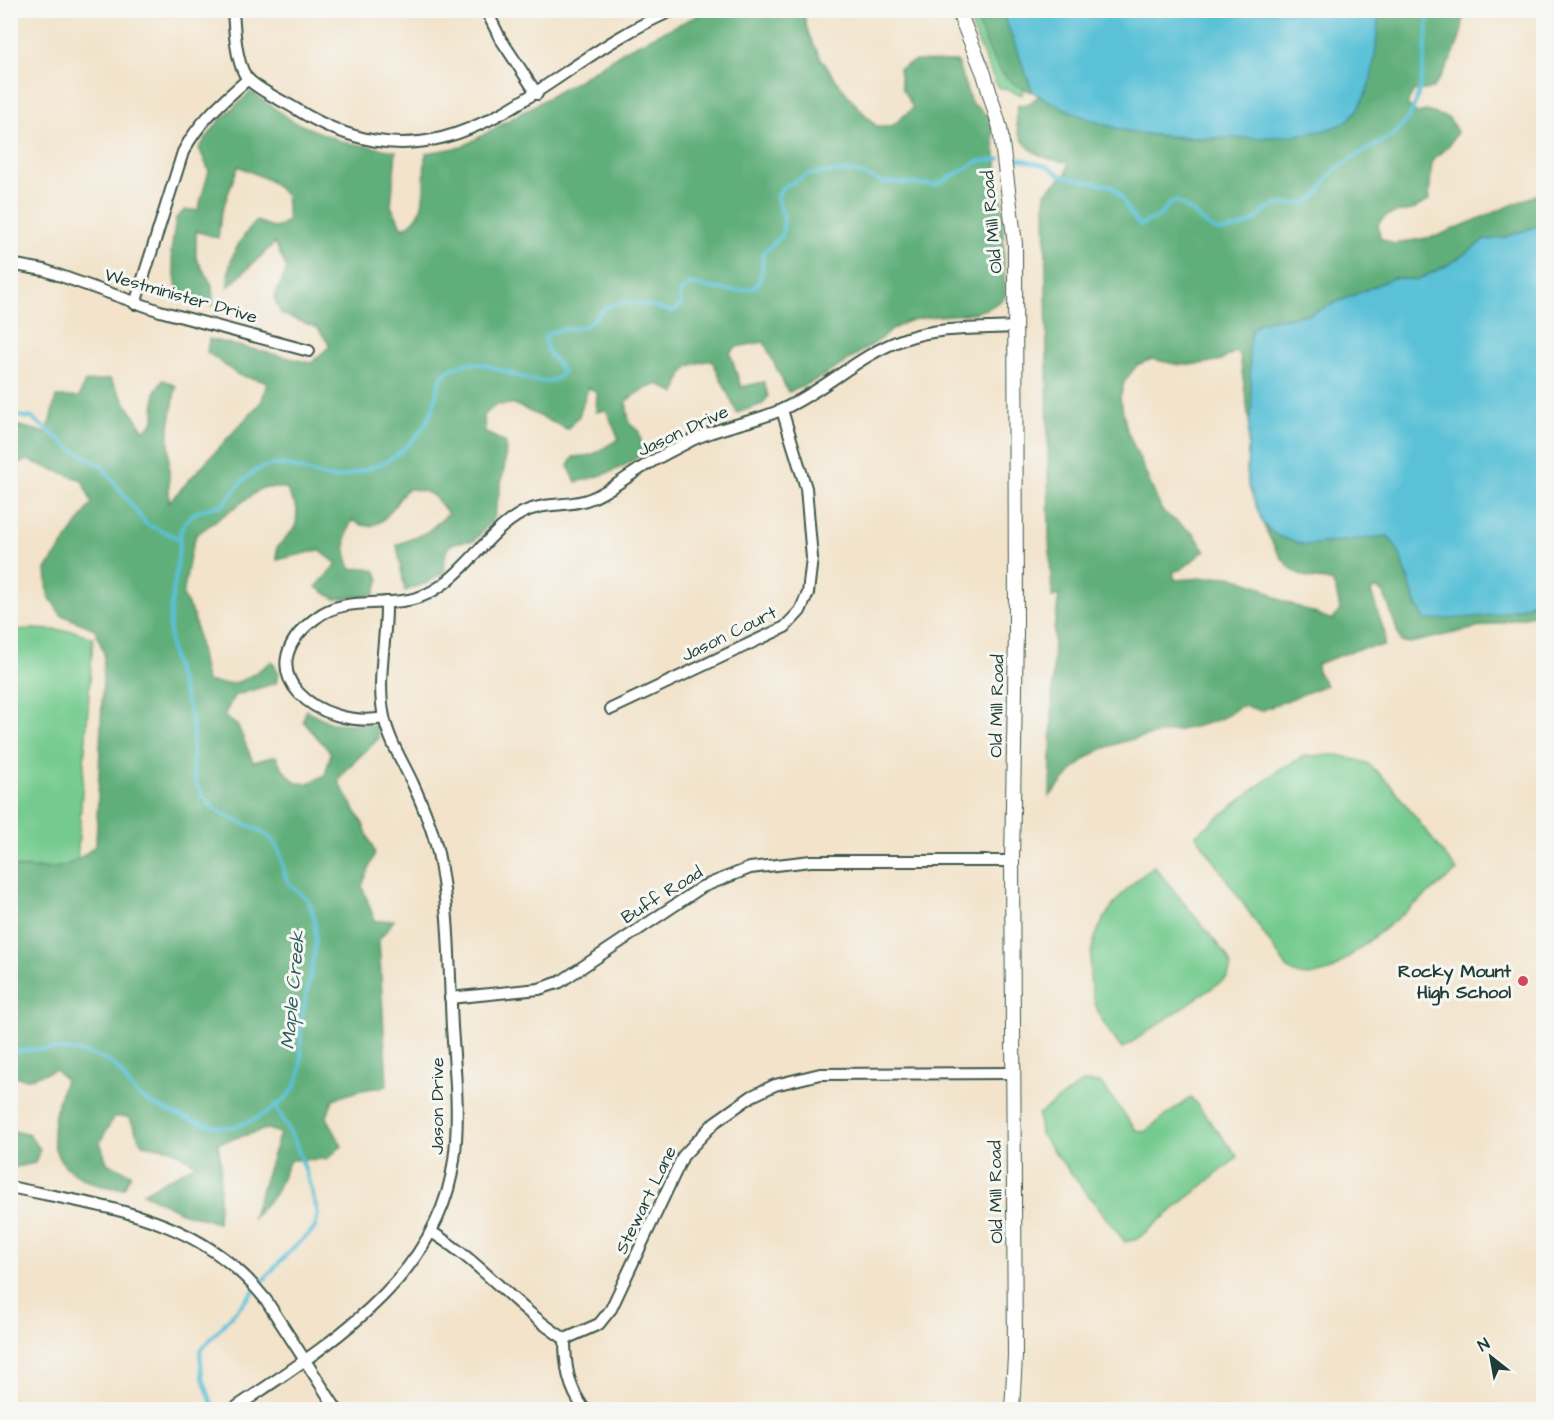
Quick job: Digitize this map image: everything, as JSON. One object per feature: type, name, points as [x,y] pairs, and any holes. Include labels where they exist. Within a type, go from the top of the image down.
[{"type":"street","points":[[233,10],[236,50],[248,79],[309,117],[334,129],[381,140],[406,141],[432,140],[477,128],[537,94],[622,36],[674,10]]},
{"type":"street","points":[[486,10],[537,94]]},
{"type":"street","name":"Old Mill Road","points":[[958,10],[984,74],[999,128],[1010,190],[1015,244],[1014,327],[1017,432],[1012,861],[1015,1356],[1012,1410]]},
{"type":"street","points":[[135,304],[183,152],[195,129],[210,111],[248,79]]},
{"type":"street","name":"Westminister Drive","points":[[10,264],[44,270],[135,304],[309,351]]},
{"type":"street","name":"Jason Drive","points":[[384,718],[351,720],[319,709],[292,685],[285,670],[286,655],[291,642],[325,612],[358,603],[386,602],[428,594],[444,582],[510,520],[524,511],[540,506],[590,499],[693,440],[722,428],[782,410],[885,347],[904,339],[928,333],[1014,327]]},
{"type":"street","name":"Jason Court","points":[[611,709],[785,627],[800,611],[812,579],[809,516],[800,462],[782,410]]},
{"type":"street","name":"Jason Drive","points":[[232,1410],[305,1360],[384,1294],[411,1265],[433,1233],[454,1163],[457,1130],[445,898],[438,852],[413,784],[384,718],[381,698],[386,602]]},
{"type":"street","name":"Buff Road","points":[[450,998],[538,989],[560,982],[702,887],[750,868],[811,861],[1012,861]]},
{"type":"street","name":"Stewart Lane","points":[[565,1339],[599,1324],[611,1309],[683,1156],[715,1122],[752,1096],[775,1086],[820,1074],[1012,1073]]},
{"type":"street","points":[[10,1187],[144,1216],[187,1234],[224,1257],[253,1284],[337,1410]]},
{"type":"street","points":[[433,1233],[460,1250],[486,1271],[521,1306],[565,1339],[568,1377],[575,1398],[585,1410]]},
{"type":"green space","points":[[707,11],[805,11],[811,40],[820,56],[842,88],[876,126],[892,126],[913,108],[902,88],[899,69],[915,61],[957,62],[971,102],[991,119],[1002,200],[1005,297],[982,310],[906,322],[823,376],[788,392],[764,342],[736,347],[730,353],[741,387],[764,382],[768,396],[763,404],[737,413],[712,360],[696,363],[683,373],[676,394],[659,384],[642,390],[626,401],[629,423],[639,432],[643,453],[611,472],[576,482],[568,466],[573,457],[592,455],[619,439],[606,410],[596,412],[597,393],[588,387],[579,416],[567,429],[514,404],[496,405],[484,415],[485,432],[506,443],[505,464],[494,518],[474,541],[459,542],[449,546],[445,555],[445,571],[429,582],[405,591],[397,545],[427,532],[448,514],[436,498],[421,490],[407,489],[390,512],[378,523],[371,526],[362,525],[352,520],[346,539],[346,550],[351,569],[367,568],[376,571],[379,580],[374,595],[335,599],[316,587],[337,564],[319,550],[277,560],[277,547],[296,527],[297,509],[286,488],[262,488],[196,535],[183,596],[194,616],[206,681],[234,683],[249,677],[272,661],[279,673],[276,683],[234,696],[224,716],[238,726],[253,762],[276,756],[282,768],[296,783],[309,783],[325,775],[331,753],[303,721],[306,710],[331,723],[377,725],[378,739],[351,764],[338,781],[363,824],[375,853],[362,886],[375,921],[394,920],[379,940],[387,1086],[362,1090],[333,1099],[327,1117],[342,1146],[327,1159],[290,1160],[275,1194],[252,1219],[280,1133],[267,1129],[218,1143],[221,1165],[218,1223],[181,1212],[143,1193],[196,1164],[172,1149],[142,1144],[129,1117],[114,1117],[100,1142],[107,1163],[131,1174],[124,1188],[101,1186],[80,1177],[67,1168],[54,1146],[54,1120],[65,1079],[55,1070],[27,1079],[11,1076],[10,867],[56,868],[75,861],[96,845],[104,653],[95,629],[61,615],[48,595],[46,569],[92,503],[82,480],[27,460],[11,467],[11,424],[47,433],[56,397],[79,397],[85,382],[110,379],[144,431],[154,421],[155,392],[163,380],[176,386],[169,428],[169,502],[262,401],[267,382],[238,375],[207,352],[209,339],[311,363],[330,346],[318,328],[281,314],[274,298],[287,269],[275,243],[228,287],[229,267],[235,251],[256,221],[276,228],[288,221],[286,195],[269,180],[238,166],[221,214],[218,238],[196,231],[196,258],[212,285],[213,306],[188,297],[177,288],[171,252],[176,218],[185,210],[198,210],[209,171],[199,148],[219,121],[251,92],[294,122],[343,142],[396,151],[391,206],[403,228],[412,222],[422,206],[426,153],[462,147],[582,78],[627,49]]},
{"type":"green space","points":[[965,11],[972,11],[997,62],[1023,89],[1022,95],[999,87],[994,80]]},
{"type":"green space","points":[[972,11],[1002,11],[1033,92],[1020,87],[1000,70]]},
{"type":"green space","points":[[1370,11],[1463,11],[1458,42],[1444,72],[1432,89],[1414,91],[1407,104],[1417,113],[1426,111],[1449,118],[1457,132],[1450,144],[1432,161],[1429,200],[1412,210],[1393,213],[1381,220],[1378,225],[1380,238],[1394,244],[1437,236],[1543,192],[1543,224],[1503,238],[1485,240],[1448,265],[1417,280],[1393,278],[1310,314],[1260,322],[1251,331],[1253,399],[1249,421],[1240,356],[1235,352],[1222,360],[1200,364],[1180,365],[1152,359],[1137,365],[1124,382],[1120,398],[1127,430],[1162,511],[1194,534],[1205,550],[1182,569],[1173,572],[1175,580],[1230,576],[1261,587],[1278,599],[1332,620],[1340,610],[1331,582],[1298,573],[1286,564],[1263,524],[1278,534],[1307,543],[1387,536],[1398,548],[1418,609],[1530,605],[1543,597],[1543,613],[1410,643],[1401,642],[1384,593],[1376,588],[1371,592],[1385,634],[1384,646],[1358,649],[1317,664],[1318,673],[1326,685],[1261,711],[1241,706],[1225,717],[1202,725],[1138,738],[1108,747],[1081,762],[1050,796],[1054,630],[1059,595],[1052,597],[1049,538],[1045,193],[1067,172],[1068,162],[1045,157],[1028,146],[1018,129],[1016,118],[1018,105],[1028,104],[1040,95],[1075,113],[1125,131],[1185,138],[1233,138],[1327,129]]},
{"type":"green space","points":[[10,630],[74,631],[93,638],[77,862],[54,869],[11,867]]},
{"type":"green space","points":[[1338,755],[1367,763],[1389,783],[1457,871],[1332,970],[1304,976],[1288,969],[1196,835],[1280,769],[1305,756]]},
{"type":"green space","points":[[1154,866],[1227,956],[1231,966],[1228,977],[1122,1049],[1101,1018],[1092,991],[1090,969],[1092,949],[1098,930],[1108,912],[1121,895]]},
{"type":"green space","points":[[1083,1082],[1101,1083],[1136,1130],[1144,1132],[1191,1097],[1238,1157],[1137,1239],[1125,1242],[1040,1134],[1038,1114]]},
{"type":"green space","points":[[11,1130],[29,1135],[40,1149],[35,1163],[11,1168]]},
{"type":"water","points":[[1002,11],[1367,11],[1379,16],[1373,71],[1365,97],[1349,119],[1333,127],[1310,133],[1215,138],[1125,131],[1084,117],[1033,92]]},
{"type":"water","points":[[1543,224],[1543,597],[1517,609],[1487,616],[1426,620],[1415,600],[1400,556],[1388,536],[1305,545],[1277,536],[1263,524],[1248,484],[1247,471],[1249,421],[1252,410],[1249,348],[1251,331],[1261,322],[1310,314],[1393,278],[1417,280],[1448,265],[1485,240],[1503,238]]},
{"type":"waterway","name":"Maple Creek","points":[[1007,159],[1017,158],[1047,166],[1062,176],[1111,186],[1141,225],[1161,215],[1170,203],[1176,201],[1216,230],[1224,231],[1243,226],[1273,206],[1303,203],[1313,199],[1332,173],[1398,131],[1413,109],[1420,86],[1430,10]]},
{"type":"waterway","name":"Maple Creek","points":[[10,1052],[62,1050],[99,1057],[115,1066],[135,1092],[143,1098],[167,1111],[221,1127],[239,1125],[266,1113],[283,1101],[298,1080],[301,1065],[301,1024],[315,946],[314,916],[307,900],[287,880],[274,842],[260,831],[213,807],[198,787],[193,771],[192,722],[170,640],[180,532],[192,515],[201,510],[223,505],[242,481],[258,469],[267,466],[289,466],[337,478],[391,459],[415,438],[424,426],[432,411],[441,379],[454,368],[476,363],[544,382],[555,379],[563,372],[547,350],[545,337],[554,331],[585,326],[603,310],[620,303],[637,303],[672,312],[681,305],[680,293],[689,284],[737,291],[754,287],[759,282],[762,272],[763,253],[782,236],[784,218],[777,197],[782,188],[808,174],[853,171],[881,182],[936,185],[979,161],[1000,159]]},
{"type":"waterway","points":[[10,415],[32,418],[72,449],[101,465],[146,524],[180,539]]},
{"type":"waterway","points":[[214,1410],[202,1375],[200,1351],[285,1256],[315,1228],[318,1213],[305,1169],[295,1142],[275,1105]]},
{"type":"place","name":"Rocky Mount High School","points":[[1523,981]]}]
